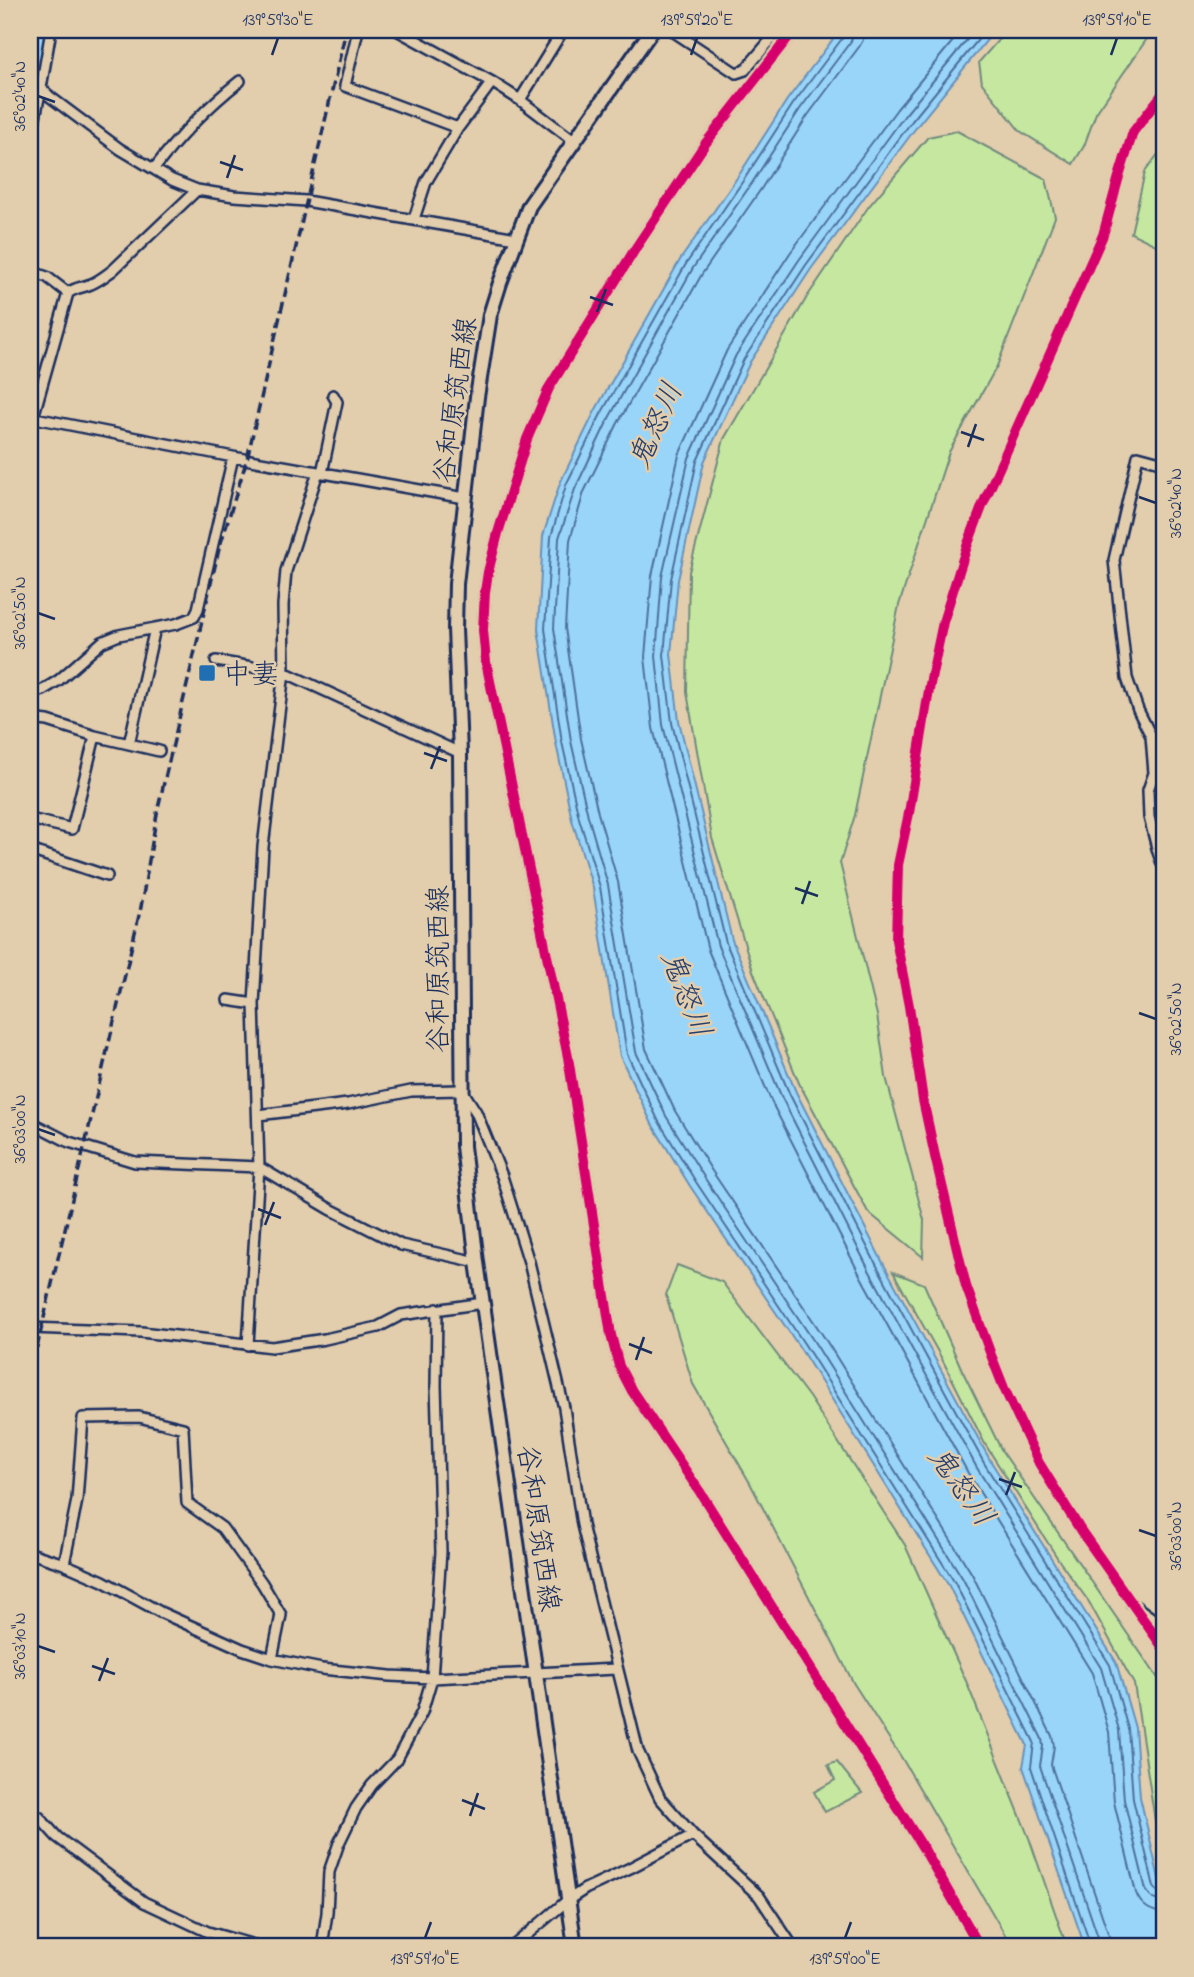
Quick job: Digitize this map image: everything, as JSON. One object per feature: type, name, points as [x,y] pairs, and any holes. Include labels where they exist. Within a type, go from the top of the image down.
[{"type":"main road","name":"谷和原筑西線","points":[[575,1947],[477,1262],[463,1146],[456,584],[477,397],[490,315],[516,238],[528,206],[652,30]]},
{"type":"street","points":[[30,142],[51,30]]},
{"type":"street","points":[[358,30],[345,86],[458,128]]},
{"type":"street","points":[[397,30],[492,82],[574,141]]},
{"type":"street","points":[[520,100],[563,30]]},
{"type":"street","points":[[671,30],[736,73],[745,70],[779,30]]},
{"type":"street","points":[[794,30],[705,144],[636,246],[549,388],[527,439],[490,564],[485,592],[485,651],[568,1056],[611,1335],[620,1366],[632,1391],[700,1492],[925,1850],[980,1947]]},
{"type":"street","points":[[154,169],[176,140],[240,81]]},
{"type":"street","points":[[414,219],[426,182],[458,128],[492,82]]},
{"type":"street","points":[[30,85],[41,88],[120,149],[172,180],[197,190],[234,196],[306,201],[516,238]]},
{"type":"street","points":[[30,428],[68,293],[76,287],[97,281],[113,270],[197,190]]},
{"type":"street","points":[[30,271],[47,276],[68,293]]},
{"type":"street","points":[[248,1345],[259,1167],[254,1004],[262,847],[284,672],[283,606],[286,571],[320,473],[337,402],[332,395]]},
{"type":"street","points":[[31,417],[233,457],[465,498]]},
{"type":"street","points":[[1164,463],[1138,456],[1114,560],[1127,678],[1151,736],[1159,773],[1148,790],[1149,817],[1164,869]]},
{"type":"street","points":[[30,694],[59,680],[102,642],[194,617],[233,457]]},
{"type":"street","points":[[129,744],[155,628]]},
{"type":"street","points":[[216,661],[284,672],[460,753]]},
{"type":"street","points":[[30,719],[159,751]]},
{"type":"street","points":[[30,819],[72,829],[96,736]]},
{"type":"street","points":[[30,850],[107,876]]},
{"type":"street","points":[[228,1000],[254,1004]]},
{"type":"street","points":[[258,1115],[348,1104],[411,1091],[462,1090],[476,1112],[502,1176],[528,1262],[564,1408],[582,1525],[638,1751],[660,1798],[694,1835],[759,1896],[793,1947]]},
{"type":"street","points":[[30,1122],[69,1142],[135,1162],[259,1167],[330,1209],[401,1245],[477,1262]]},
{"type":"street","points":[[30,1328],[141,1332],[272,1347],[378,1327],[401,1315],[483,1303]]},
{"type":"street","points":[[323,1947],[329,1872],[339,1843],[356,1808],[372,1785],[397,1759],[422,1712],[432,1678],[442,1552],[436,1386],[437,1309]]},
{"type":"street","points":[[64,1564],[78,1500],[83,1418],[139,1417],[184,1429],[187,1503],[222,1528],[262,1583],[281,1615],[272,1659]]},
{"type":"street","points":[[30,1553],[103,1581],[160,1612],[242,1649],[272,1659],[322,1669],[432,1678],[616,1669]]},
{"type":"street","points":[[1131,1603],[1164,1627]]},
{"type":"street","points":[[30,1821],[35,1815],[39,1817],[57,1837],[144,1902],[208,1932],[261,1947]]},
{"type":"street","points":[[512,1947],[585,1889],[694,1835]]},
{"type":"green space","points":[[1007,30],[1153,30],[1096,113],[1084,146],[1073,164],[1020,131],[982,83],[979,62]]},
{"type":"green space","points":[[957,131],[1046,179],[1055,217],[997,366],[949,452],[899,605],[855,815],[840,863],[877,1015],[886,1077],[924,1220],[923,1257],[868,1212],[799,1083],[753,971],[712,838],[687,692],[689,572],[724,439],[807,297],[869,206],[928,137]]},
{"type":"green space","points":[[1164,146],[1164,249],[1131,233],[1145,172]]},
{"type":"green space","points":[[677,1265],[722,1282],[809,1397],[905,1545],[966,1681],[1029,1838],[1067,1947],[1009,1947],[1007,1938],[903,1760],[854,1684],[750,1483],[693,1384],[666,1295]]},
{"type":"green space","points":[[893,1272],[924,1284],[1002,1451],[1164,1687],[1164,1873],[1134,1684],[1089,1602],[1060,1562],[985,1444],[942,1359]]},
{"type":"green space","points":[[837,1762],[862,1793],[825,1812],[814,1792],[835,1780],[828,1765]]},
{"type":"water","name":"鬼怒川","points":[[840,30],[995,30],[918,125],[811,269],[750,362],[704,462],[678,580],[671,654],[679,721],[732,940],[796,1092],[883,1263],[990,1460],[1116,1662],[1135,1728],[1140,1797],[1164,1900],[1164,1947],[1085,1947],[1023,1767],[1027,1745],[949,1586],[800,1348],[690,1186],[652,1124],[620,1056],[593,888],[572,820],[556,743],[538,629],[543,536],[560,483],[595,411],[680,260],[787,100]]},
{"type":"waterway","points":[[30,82],[39,30]]},
{"type":"railway","points":[[30,1377],[141,907],[158,808],[219,549],[247,459],[346,30]]},
{"type":"cycle path","points":[[794,30],[705,144],[637,246],[549,388],[527,439],[488,572],[483,630],[486,662],[568,1057],[611,1335],[619,1366],[632,1391],[700,1492],[925,1851],[980,1947]]},
{"type":"cycle path","points":[[1164,92],[1133,132],[1103,235],[983,504],[966,549],[943,622],[930,684],[898,865],[896,940],[935,1156],[966,1286],[991,1355],[1039,1463],[1081,1531],[1164,1649]]},
{"type":"place","name":"中妻","points":[[207,673]]}]
